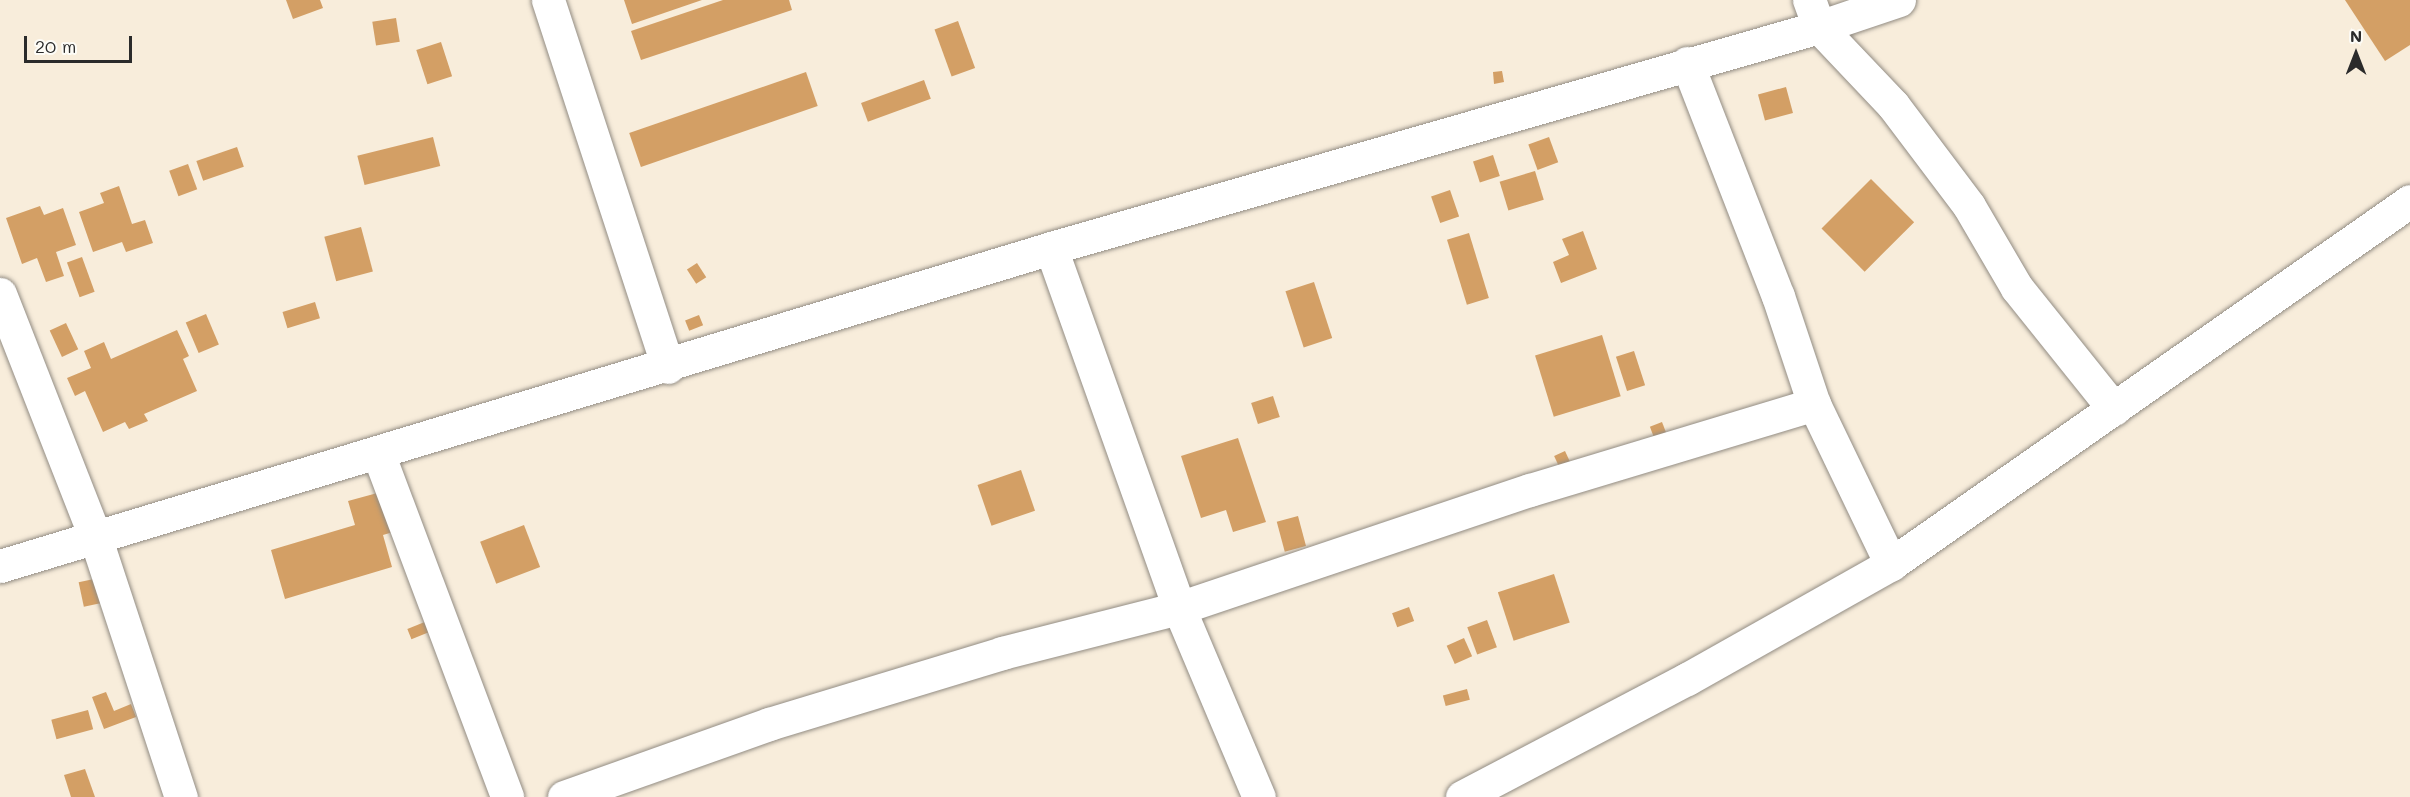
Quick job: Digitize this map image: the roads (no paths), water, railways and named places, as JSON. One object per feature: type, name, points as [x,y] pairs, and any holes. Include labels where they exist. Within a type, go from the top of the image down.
[{"type":"street","points":[[548,0],[668,367]]},
{"type":"street","points":[[0,566],[668,367],[1052,248],[1687,63],[1814,14],[1899,0]]},
{"type":"street","points":[[1814,14],[1893,105],[1969,206],[2017,288],[2114,409]]},
{"type":"street","points":[[1687,63],[1778,296],[1814,404],[1891,564]]},
{"type":"street","points":[[1470,795],[1891,564],[2410,201]]},
{"type":"street","points":[[1052,248],[1179,608],[1259,797]]},
{"type":"street","points":[[0,294],[7,332],[96,538],[181,797]]},
{"type":"street","points":[[564,797],[769,724],[1002,653],[1179,608],[1530,490],[1814,404]]},
{"type":"street","points":[[378,453],[507,797]]}]
